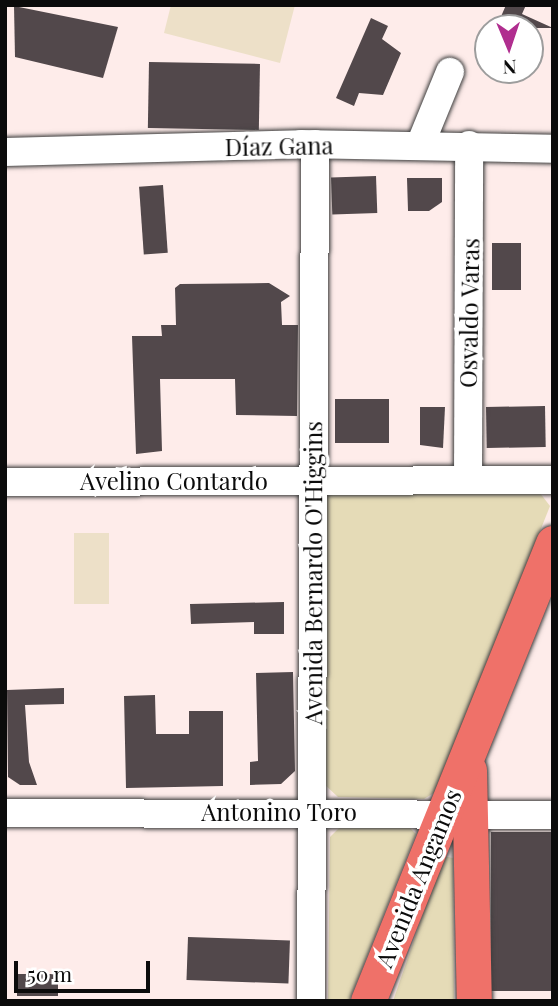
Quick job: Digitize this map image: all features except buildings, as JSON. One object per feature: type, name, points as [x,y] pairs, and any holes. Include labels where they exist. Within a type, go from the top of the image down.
[{"type":"main road","name":"Avenida Angamos","points":[[368,1001],[458,813],[469,755],[553,543]]},
{"type":"main road","points":[[458,813],[474,1001]]},
{"type":"street","points":[[420,145],[450,72]]},
{"type":"street","name":"Díaz Gana","points":[[5,152],[315,145],[469,145],[553,149]]},
{"type":"street","name":"Avenida Bernardo O'Higgins","points":[[311,1001],[315,145]]},
{"type":"street","name":"Osvaldo Varas","points":[[468,480],[469,145]]},
{"type":"street","name":"Avelino Contardo","points":[[5,482],[553,480]]},
{"type":"street","name":"Antonino Toro","points":[[5,813],[312,812],[553,815]]},
{"type":"shaded area","points":[[171,5],[295,5],[280,63],[164,33]]},
{"type":"shaded area","points":[[325,491],[540,493],[550,506],[437,791],[424,799],[338,797],[324,784]]},
{"type":"shaded area","points":[[74,533],[109,533],[109,604],[74,604]]},
{"type":"shaded area","points":[[409,827],[416,834],[349,1001],[328,1001],[330,837],[339,828]]},
{"type":"shaded area","points":[[443,856],[453,858],[454,1001],[393,1001]]}]
